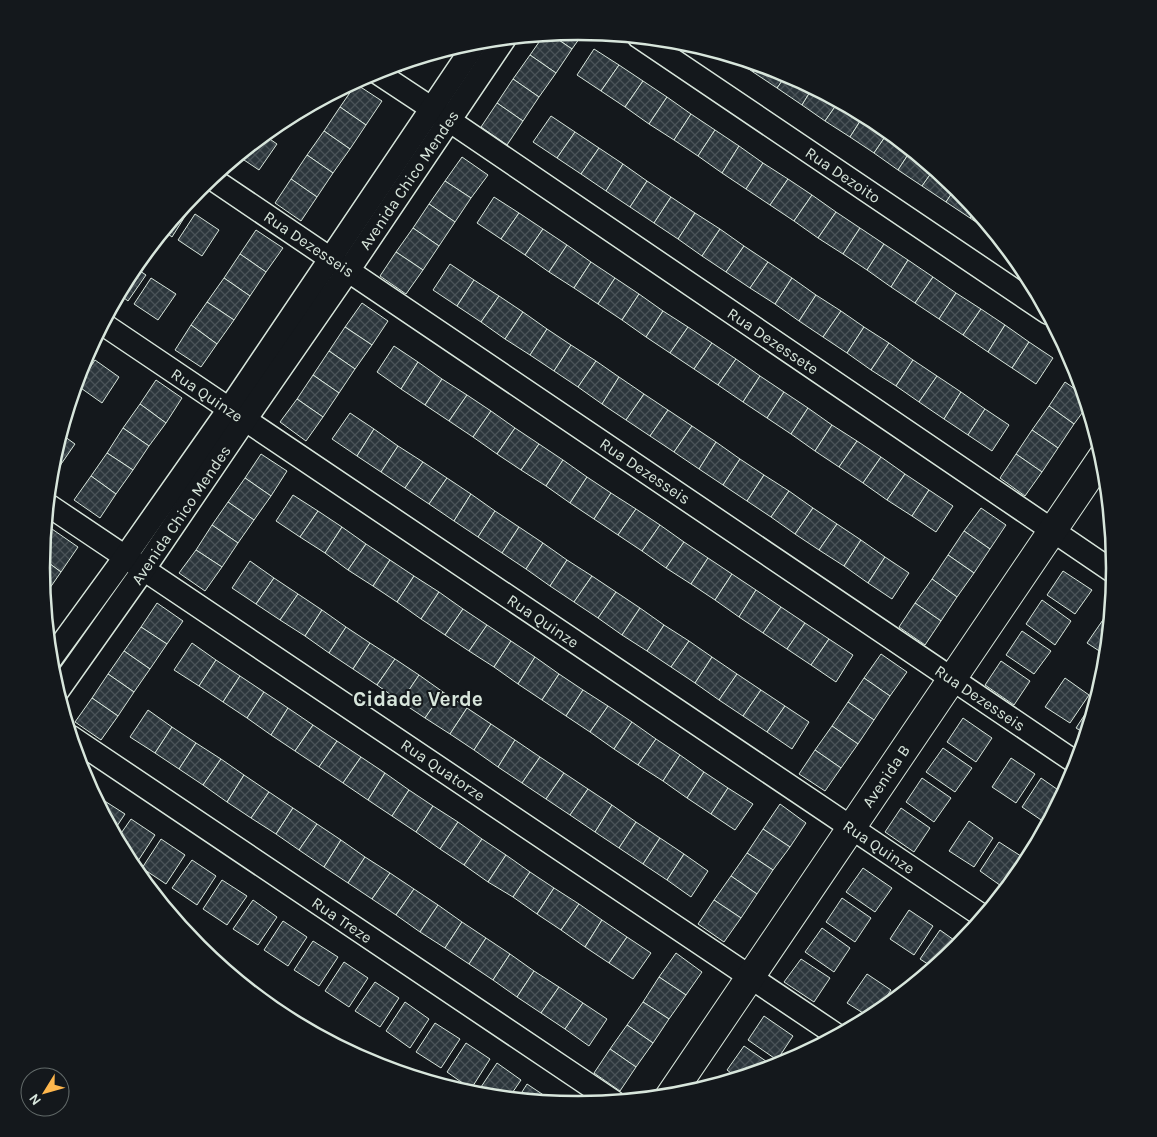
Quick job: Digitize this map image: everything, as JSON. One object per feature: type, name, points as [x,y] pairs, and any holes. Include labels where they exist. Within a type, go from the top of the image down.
[{"type":"street","name":"Rua Dezoito","points":[[652,46],[1037,305]]},
{"type":"street","name":"Avenida Chico Mendes","points":[[63,684],[144,570],[237,415],[440,114],[497,47]]},
{"type":"street","name":"Avenida Chico Mendes","points":[[440,114],[472,51]]},
{"type":"street","name":"Rua Dezessete","points":[[384,77],[1107,567]]},
{"type":"street","name":"Rua Dezesseis","points":[[218,183],[1071,759]]},
{"type":"street","name":"Rua Quinze","points":[[109,328],[979,914]]},
{"type":"street","name":"Avenida Chico Mendes","points":[[57,650],[125,557],[237,415]]},
{"type":"street","name":"Avenida B","points":[[675,1088],[1097,465]]},
{"type":"street","name":"Rua Quatorze","points":[[54,509],[832,1032]]},
{"type":"street","name":"Rua Treze","points":[[80,743],[605,1096]]},
{"type":"building","points":[[578,40],[572,49],[560,41]]},
{"type":"building","points":[[560,41],[572,49],[556,73],[530,55],[539,42]]},
{"type":"building","points":[[594,49],[619,65],[601,91],[577,75]]},
{"type":"building","points":[[530,55],[556,73],[539,97],[513,79]]},
{"type":"building","points":[[619,65],[643,81],[625,107],[601,91]]},
{"type":"building","points":[[754,70],[782,81],[777,88],[753,72]]},
{"type":"building","points":[[513,79],[539,97],[523,121],[497,103]]},
{"type":"building","points":[[643,81],[667,97],[649,124],[625,107]]},
{"type":"building","points":[[782,81],[809,94],[802,105],[777,88]]},
{"type":"building","points":[[361,87],[382,101],[366,125],[340,107],[350,93]]},
{"type":"building","points":[[809,94],[835,107],[825,121],[802,105]]},
{"type":"building","points":[[667,97],[691,114],[674,140],[649,124]]},
{"type":"building","points":[[497,103],[523,121],[507,145],[481,127]]},
{"type":"building","points":[[340,107],[366,125],[350,149],[324,131]]},
{"type":"building","points":[[835,107],[860,121],[850,137],[825,121]]},
{"type":"building","points":[[691,114],[715,130],[698,156],[674,140]]},
{"type":"building","points":[[551,116],[575,132],[557,158],[533,142]]},
{"type":"building","points":[[860,121],[884,138],[874,153],[850,137]]},
{"type":"building","points":[[715,130],[739,146],[722,173],[698,156]]},
{"type":"building","points":[[324,131],[350,149],[333,173],[307,155]]},
{"type":"building","points":[[575,132],[599,148],[581,174],[557,158]]},
{"type":"building","points":[[884,138],[908,155],[898,170],[874,153]]},
{"type":"building","points":[[270,139],[277,144],[259,170],[244,160]]},
{"type":"building","points":[[739,146],[763,163],[746,189],[722,173]]},
{"type":"building","points":[[599,148],[623,164],[606,191],[581,174]]},
{"type":"building","points":[[307,155],[333,173],[317,197],[291,179]]},
{"type":"building","points":[[908,155],[930,174],[922,186],[898,170]]},
{"type":"building","points":[[462,157],[488,175],[471,198],[445,181]]},
{"type":"building","points":[[763,163],[788,179],[770,205],[746,189]]},
{"type":"building","points":[[623,164],[647,181],[630,207],[606,191]]},
{"type":"building","points":[[930,174],[951,194],[946,202],[922,186]]},
{"type":"building","points":[[291,179],[317,197],[301,221],[275,203]]},
{"type":"building","points":[[788,179],[812,195],[794,221],[770,205]]},
{"type":"building","points":[[445,181],[471,198],[455,222],[429,204]]},
{"type":"building","points":[[647,181],[671,197],[654,223],[630,207]]},
{"type":"building","points":[[951,194],[972,216],[970,218],[946,202]]},
{"type":"building","points":[[812,195],[836,212],[818,238],[794,221]]},
{"type":"building","points":[[494,197],[519,213],[501,239],[477,223]]},
{"type":"building","points":[[671,197],[695,213],[678,239],[654,223]]},
{"type":"building","points":[[429,204],[455,222],[439,246],[413,228]]},
{"type":"building","points":[[836,212],[860,228],[843,254],[818,238]]},
{"type":"building","points":[[519,213],[543,229],[525,255],[501,239]]},
{"type":"building","points":[[695,213],[720,229],[702,256],[678,239]]},
{"type":"building","points":[[195,214],[219,230],[202,256],[178,240]]},
{"type":"building","points":[[186,215],[172,237],[169,235]]},
{"type":"building","points":[[972,216],[980,225],[970,218]]},
{"type":"building","points":[[413,228],[439,246],[423,270],[396,252]]},
{"type":"building","points":[[860,228],[884,244],[867,270],[843,254]]},
{"type":"building","points":[[543,229],[567,245],[549,272],[525,255]]},
{"type":"building","points":[[720,229],[744,246],[726,272],[702,256]]},
{"type":"building","points":[[256,230],[283,248],[266,272],[240,254]]},
{"type":"building","points":[[884,244],[908,260],[891,287],[867,270]]},
{"type":"building","points":[[567,245],[591,262],[574,288],[549,272]]},
{"type":"building","points":[[744,246],[768,262],[750,288],[726,272]]},
{"type":"building","points":[[396,252],[423,270],[406,294],[380,276]]},
{"type":"building","points":[[240,254],[266,272],[250,296],[224,278]]},
{"type":"building","points":[[908,260],[933,277],[915,303],[891,287]]},
{"type":"building","points":[[591,262],[615,278],[598,304],[574,288]]},
{"type":"building","points":[[768,262],[792,278],[775,304],[750,288]]},
{"type":"building","points":[[450,264],[474,280],[457,306],[433,290]]},
{"type":"building","points":[[141,272],[146,275],[128,301],[125,298]]},
{"type":"building","points":[[933,277],[956,293],[939,319],[915,303]]},
{"type":"building","points":[[151,278],[176,294],[158,320],[134,304]]},
{"type":"building","points":[[224,278],[250,296],[234,320],[207,302]]},
{"type":"building","points":[[615,278],[639,294],[622,320],[598,304]]},
{"type":"building","points":[[792,278],[816,295],[799,321],[775,304]]},
{"type":"building","points":[[474,280],[499,296],[481,322],[457,306]]},
{"type":"building","points":[[956,293],[981,309],[963,335],[939,319]]},
{"type":"building","points":[[639,294],[663,311],[646,337],[622,320]]},
{"type":"building","points":[[816,295],[841,311],[823,337],[799,321]]},
{"type":"building","points":[[499,296],[523,312],[505,339],[481,322]]},
{"type":"building","points":[[207,302],[234,320],[217,344],[191,325]]},
{"type":"building","points":[[362,303],[388,321],[372,345],[345,327]]},
{"type":"building","points":[[981,309],[1005,325],[988,352],[963,335]]},
{"type":"building","points":[[663,311],[688,327],[670,353],[646,337]]},
{"type":"building","points":[[841,311],[864,327],[847,353],[823,337]]},
{"type":"building","points":[[523,312],[547,329],[530,355],[505,339]]},
{"type":"building","points":[[191,325],[217,344],[201,367],[175,350]]},
{"type":"building","points":[[1005,325],[1029,342],[1012,368],[988,352]]},
{"type":"building","points":[[345,327],[372,345],[355,369],[329,351]]},
{"type":"building","points":[[688,327],[712,343],[694,369],[670,353]]},
{"type":"building","points":[[864,327],[889,343],[871,370],[847,353]]},
{"type":"building","points":[[547,329],[571,345],[554,371],[530,355]]},
{"type":"building","points":[[1029,342],[1053,358],[1036,384],[1012,368]]},
{"type":"building","points":[[712,343],[736,359],[718,385],[694,369]]},
{"type":"building","points":[[889,343],[913,360],[896,386],[871,370]]},
{"type":"building","points":[[571,345],[596,361],[578,387],[554,371]]},
{"type":"building","points":[[394,346],[418,362],[401,389],[377,372]]},
{"type":"building","points":[[329,351],[355,369],[339,393],[313,375]]},
{"type":"building","points":[[736,359],[760,376],[743,402],[718,385]]},
{"type":"building","points":[[95,360],[119,377],[102,403],[82,389],[89,370]]},
{"type":"building","points":[[913,360],[937,376],[919,402],[896,386]]},
{"type":"building","points":[[596,361],[619,377],[602,404],[578,387]]},
{"type":"building","points":[[418,362],[442,379],[425,405],[401,389]]},
{"type":"building","points":[[313,375],[339,393],[323,417],[297,399]]},
{"type":"building","points":[[760,376],[784,392],[767,418],[743,402]]},
{"type":"building","points":[[937,376],[961,392],[944,419],[919,402]]},
{"type":"building","points":[[619,377],[644,394],[626,420],[602,404]]},
{"type":"building","points":[[442,379],[467,395],[449,421],[425,405]]},
{"type":"building","points":[[156,380],[182,398],[166,423],[140,404]]},
{"type":"building","points":[[1065,382],[1075,389],[1083,412],[1074,424],[1049,406]]},
{"type":"building","points":[[784,392],[808,408],[791,434],[767,418]]},
{"type":"building","points":[[961,392],[985,409],[968,435],[944,419]]},
{"type":"building","points":[[644,394],[668,410],[650,436],[626,420]]},
{"type":"building","points":[[467,395],[491,411],[473,437],[449,421]]},
{"type":"building","points":[[297,399],[323,417],[306,441],[280,422]]},
{"type":"building","points":[[140,404],[166,423],[149,446],[123,428]]},
{"type":"building","points":[[1049,406],[1074,424],[1058,448],[1032,430]]},
{"type":"building","points":[[808,408],[832,425],[815,451],[791,434]]},
{"type":"building","points":[[985,409],[1009,425],[992,451],[968,435]]},
{"type":"building","points":[[668,410],[692,426],[674,452],[650,436]]},
{"type":"building","points":[[491,411],[515,428],[497,454],[473,437]]},
{"type":"building","points":[[350,413],[374,429],[357,456],[332,439]]},
{"type":"building","points":[[832,425],[857,441],[839,467],[815,451]]},
{"type":"building","points":[[692,426],[716,442],[699,469],[674,452]]},
{"type":"building","points":[[123,428],[149,446],[133,470],[107,453]]},
{"type":"building","points":[[515,428],[539,444],[521,470],[497,454]]},
{"type":"building","points":[[374,429],[398,446],[381,472],[357,456]]},
{"type":"building","points":[[1032,430],[1058,448],[1042,472],[1016,454]]},
{"type":"building","points":[[67,438],[75,444],[60,466]]},
{"type":"building","points":[[857,441],[881,457],[863,483],[839,467]]},
{"type":"building","points":[[716,442],[740,459],[723,485],[699,469]]},
{"type":"building","points":[[539,444],[563,460],[546,486],[521,470]]},
{"type":"building","points":[[398,446],[423,462],[405,488],[381,472]]},
{"type":"building","points":[[107,453],[133,470],[116,494],[91,476]]},
{"type":"building","points":[[261,454],[287,471],[271,496],[245,478]]},
{"type":"building","points":[[1016,454],[1042,472],[1025,496],[1000,478]]},
{"type":"building","points":[[881,457],[905,474],[887,500],[863,483]]},
{"type":"building","points":[[740,459],[764,475],[747,501],[723,485]]},
{"type":"building","points":[[563,460],[587,477],[570,503],[546,486]]},
{"type":"building","points":[[423,462],[447,478],[429,504],[405,488]]},
{"type":"building","points":[[905,474],[929,490],[912,516],[887,500]]},
{"type":"building","points":[[764,475],[789,491],[771,517],[747,501]]},
{"type":"building","points":[[91,476],[116,494],[100,518],[74,500]]},
{"type":"building","points":[[587,477],[611,493],[594,519],[570,503]]},
{"type":"building","points":[[245,478],[271,496],[254,520],[228,502]]},
{"type":"building","points":[[447,478],[471,494],[454,521],[429,504]]},
{"type":"building","points":[[929,490],[953,506],[936,532],[912,516]]},
{"type":"building","points":[[789,491],[813,508],[795,534],[771,517]]},
{"type":"building","points":[[611,493],[636,509],[618,535],[594,519]]},
{"type":"building","points":[[471,494],[495,511],[478,537],[454,521]]},
{"type":"building","points":[[293,495],[318,511],[300,537],[276,521]]},
{"type":"building","points":[[228,502],[254,520],[238,543],[212,525]]},
{"type":"building","points":[[813,508],[837,524],[819,550],[795,534]]},
{"type":"building","points":[[981,508],[1006,525],[990,549],[964,531]]},
{"type":"building","points":[[636,509],[660,525],[642,551],[618,535]]},
{"type":"building","points":[[318,511],[342,527],[325,553],[300,537]]},
{"type":"building","points":[[495,511],[519,527],[502,553],[478,537]]},
{"type":"building","points":[[837,524],[861,540],[844,566],[819,550]]},
{"type":"building","points":[[212,525],[238,543],[222,567],[196,550]]},
{"type":"building","points":[[660,525],[684,542],[666,568],[642,551]]},
{"type":"building","points":[[342,527],[366,544],[348,570],[325,553]]},
{"type":"building","points":[[519,527],[543,543],[526,569],[502,553]]},
{"type":"building","points":[[52,530],[78,547],[61,572],[50,564]]},
{"type":"building","points":[[964,531],[990,549],[974,573],[948,555]]},
{"type":"building","points":[[861,540],[885,557],[868,583],[844,566]]},
{"type":"building","points":[[684,542],[708,558],[691,584],[666,568]]},
{"type":"building","points":[[543,543],[567,560],[550,586],[526,569]]},
{"type":"building","points":[[366,544],[390,560],[373,586],[348,570]]},
{"type":"building","points":[[196,550],[222,567],[205,591],[179,573]]},
{"type":"building","points":[[948,555],[974,573],[957,597],[932,579]]},
{"type":"building","points":[[885,557],[909,573],[892,599],[868,583]]},
{"type":"building","points":[[708,558],[732,574],[715,600],[691,584]]},
{"type":"building","points":[[390,560],[414,576],[397,602],[373,586]]},
{"type":"building","points":[[567,560],[592,576],[574,602],[550,586]]},
{"type":"building","points":[[250,561],[274,578],[256,604],[232,588]]},
{"type":"building","points":[[50,564],[61,572],[51,587]]},
{"type":"building","points":[[1063,571],[1092,590],[1075,614],[1047,595]]},
{"type":"building","points":[[732,574],[756,590],[739,617],[715,600]]},
{"type":"building","points":[[414,576],[439,592],[421,619],[397,602]]},
{"type":"building","points":[[592,576],[616,592],[598,618],[574,602]]},
{"type":"building","points":[[274,578],[298,594],[280,620],[256,604]]},
{"type":"building","points":[[932,579],[957,597],[941,621],[915,603]]},
{"type":"building","points":[[756,590],[781,607],[763,633],[739,617]]},
{"type":"building","points":[[439,592],[463,609],[445,635],[421,619]]},
{"type":"building","points":[[616,592],[640,608],[622,635],[598,618]]},
{"type":"building","points":[[298,594],[322,610],[305,636],[280,620]]},
{"type":"building","points":[[1042,600],[1071,621],[1055,645],[1026,624]]},
{"type":"building","points":[[157,603],[183,621],[167,644],[141,627]]},
{"type":"building","points":[[915,603],[941,621],[925,645],[899,627]]},
{"type":"building","points":[[781,607],[805,623],[787,649],[763,633]]},
{"type":"building","points":[[640,608],[664,625],[647,651],[622,635]]},
{"type":"building","points":[[463,609],[487,625],[469,651],[445,635]]},
{"type":"building","points":[[322,610],[346,627],[329,653],[305,636]]},
{"type":"building","points":[[1104,618],[1100,651],[1087,643]]},
{"type":"building","points":[[805,623],[829,639],[811,665],[787,649]]},
{"type":"building","points":[[487,625],[511,641],[494,667],[469,651]]},
{"type":"building","points":[[664,625],[689,641],[671,667],[647,651]]},
{"type":"building","points":[[141,627],[167,644],[150,669],[124,651]]},
{"type":"building","points":[[346,627],[370,643],[353,669],[329,653]]},
{"type":"building","points":[[1022,631],[1051,651],[1034,674],[1006,655]]},
{"type":"building","points":[[829,639],[853,655],[836,682],[811,665]]},
{"type":"building","points":[[511,641],[535,657],[518,684],[494,667]]},
{"type":"building","points":[[689,641],[712,657],[695,683],[671,667]]},
{"type":"building","points":[[192,643],[216,660],[199,686],[174,670]]},
{"type":"building","points":[[370,643],[395,659],[377,685],[353,669]]},
{"type":"building","points":[[124,651],[150,669],[134,692],[108,674]]},
{"type":"building","points":[[881,654],[907,672],[890,696],[864,678]]},
{"type":"building","points":[[535,657],[559,674],[542,700],[518,684]]},
{"type":"building","points":[[712,657],[737,674],[719,700],[695,683]]},
{"type":"building","points":[[395,659],[419,675],[401,702],[377,685]]},
{"type":"building","points":[[216,660],[240,676],[223,702],[199,686]]},
{"type":"building","points":[[1001,661],[1030,681],[1014,705],[985,685]]},
{"type":"building","points":[[108,674],[134,692],[118,716],[92,698]]},
{"type":"building","points":[[559,674],[583,690],[566,716],[542,700]]},
{"type":"building","points":[[737,674],[761,690],[743,716],[719,700]]},
{"type":"building","points":[[419,675],[443,692],[425,718],[401,702]]},
{"type":"building","points":[[240,676],[264,692],[247,718],[223,702]]},
{"type":"building","points":[[864,678],[890,696],[874,720],[848,702]]},
{"type":"building","points":[[1065,678],[1089,695],[1070,723],[1045,707]]},
{"type":"building","points":[[583,690],[608,706],[590,732],[566,716]]},
{"type":"building","points":[[761,690],[785,706],[767,732],[743,716]]},
{"type":"building","points":[[264,692],[288,708],[271,735],[247,718]]},
{"type":"building","points":[[443,692],[467,708],[450,734],[425,718]]},
{"type":"building","points":[[92,698],[118,716],[101,740],[75,722]]},
{"type":"building","points":[[848,702],[874,720],[858,744],[832,726]]},
{"type":"building","points":[[608,706],[632,722],[614,749],[590,732]]},
{"type":"building","points":[[785,706],[809,722],[792,749],[767,732]]},
{"type":"building","points":[[288,708],[313,725],[295,751],[271,735]]},
{"type":"building","points":[[467,708],[491,724],[474,750],[450,734]]},
{"type":"building","points":[[148,710],[172,727],[155,753],[130,737]]},
{"type":"building","points":[[1087,711],[1081,731],[1076,728]]},
{"type":"building","points":[[963,718],[992,738],[976,762],[947,742]]},
{"type":"building","points":[[632,722],[656,739],[638,765],[614,749]]},
{"type":"building","points":[[491,724],[515,740],[498,767],[474,750]]},
{"type":"building","points":[[313,725],[337,741],[319,767],[295,751]]},
{"type":"building","points":[[832,726],[858,744],[841,768],[815,750]]},
{"type":"building","points":[[172,727],[196,743],[179,769],[155,753]]},
{"type":"building","points":[[656,739],[680,755],[663,781],[638,765]]},
{"type":"building","points":[[515,740],[540,757],[522,783],[498,767]]},
{"type":"building","points":[[337,741],[361,757],[343,783],[319,767]]},
{"type":"building","points":[[196,743],[221,759],[203,785],[179,769]]},
{"type":"building","points":[[943,748],[972,768],[955,792],[926,772]]},
{"type":"building","points":[[815,750],[841,768],[825,791],[799,774]]},
{"type":"building","points":[[680,755],[704,772],[687,798],[663,781]]},
{"type":"building","points":[[361,757],[385,773],[368,800],[343,783]]},
{"type":"building","points":[[540,757],[564,773],[546,799],[522,783]]},
{"type":"building","points":[[1011,758],[1035,774],[1016,803],[992,787]]},
{"type":"building","points":[[221,759],[244,775],[227,802],[203,785]]},
{"type":"building","points":[[704,772],[728,788],[711,814],[687,798]]},
{"type":"building","points":[[385,773],[409,790],[392,816],[368,800]]},
{"type":"building","points":[[564,773],[588,789],[570,815],[546,799]]},
{"type":"building","points":[[244,775],[269,792],[251,818],[227,802]]},
{"type":"building","points":[[922,778],[951,798],[934,822],[906,802]]},
{"type":"building","points":[[1041,778],[1058,790],[1042,821],[1022,807]]},
{"type":"building","points":[[728,788],[753,804],[735,830],[711,814]]},
{"type":"building","points":[[588,789],[612,805],[595,832],[570,815]]},
{"type":"building","points":[[409,790],[433,806],[416,832],[392,816]]},
{"type":"building","points":[[269,792],[293,808],[276,834],[251,818]]},
{"type":"building","points":[[104,801],[125,814],[117,826]]},
{"type":"building","points":[[780,804],[806,823],[790,847],[763,829]]},
{"type":"building","points":[[612,805],[636,822],[619,848],[595,832]]},
{"type":"building","points":[[433,806],[458,822],[440,849],[416,832]]},
{"type":"building","points":[[293,808],[317,824],[299,850],[276,834]]},
{"type":"building","points":[[901,808],[930,828],[914,852],[885,832]]},
{"type":"building","points":[[131,819],[155,835],[138,861],[121,833]]},
{"type":"building","points":[[969,821],[993,838],[974,867],[949,851]]},
{"type":"building","points":[[458,822],[482,839],[464,865],[440,849]]},
{"type":"building","points":[[636,822],[660,838],[643,864],[619,848]]},
{"type":"building","points":[[317,824],[341,840],[324,867],[299,850]]},
{"type":"building","points":[[763,829],[790,847],[773,870],[747,853]]},
{"type":"building","points":[[660,838],[684,854],[667,880],[643,864]]},
{"type":"building","points":[[161,839],[185,855],[166,884],[143,867]]},
{"type":"building","points":[[482,839],[506,855],[488,882],[464,865]]},
{"type":"building","points":[[341,840],[365,857],[348,883],[324,867]]},
{"type":"building","points":[[999,842],[1021,856],[1001,886],[980,871]]},
{"type":"building","points":[[747,853],[773,870],[757,894],[731,876]]},
{"type":"building","points":[[684,854],[708,871],[691,897],[667,880]]},
{"type":"building","points":[[506,855],[530,872],[513,897],[488,882]]},
{"type":"building","points":[[365,857],[390,873],[372,899],[348,883]]},
{"type":"building","points":[[192,860],[216,876],[197,905],[172,888]]},
{"type":"building","points":[[863,868],[892,888],[875,912],[846,892]]},
{"type":"building","points":[[530,872],[554,888],[537,914],[513,897]]},
{"type":"building","points":[[390,873],[414,889],[396,915],[372,899]]},
{"type":"building","points":[[731,876],[757,894],[741,918],[714,900]]},
{"type":"building","points":[[222,880],[247,896],[227,925],[203,909]]},
{"type":"building","points":[[554,888],[579,904],[561,930],[537,914]]},
{"type":"building","points":[[414,889],[438,905],[420,932],[396,915]]},
{"type":"building","points":[[842,898],[871,918],[855,942],[826,922]]},
{"type":"building","points":[[253,900],[277,917],[258,945],[233,929]]},
{"type":"building","points":[[714,900],[741,918],[724,942],[698,924]]},
{"type":"building","points":[[579,904],[602,920],[585,947],[561,930]]},
{"type":"building","points":[[438,905],[462,922],[445,948],[420,932]]},
{"type":"building","points":[[909,910],[933,926],[914,955],[890,939]]},
{"type":"building","points":[[602,920],[627,937],[609,963],[585,947]]},
{"type":"building","points":[[283,921],[307,937],[288,966],[264,950]]},
{"type":"building","points":[[462,922],[486,938],[469,964],[445,948]]},
{"type":"building","points":[[822,928],[850,948],[834,972],[805,952]]},
{"type":"building","points":[[940,930],[954,940],[929,965],[920,959]]},
{"type":"building","points":[[627,937],[651,953],[633,979],[609,963]]},
{"type":"building","points":[[486,938],[510,954],[493,980],[469,964]]},
{"type":"building","points":[[313,941],[338,957],[319,986],[294,970]]},
{"type":"building","points":[[676,953],[702,972],[686,995],[659,977]]},
{"type":"building","points":[[510,954],[534,971],[517,997],[493,980]]},
{"type":"building","points":[[801,959],[830,978],[814,1002],[784,982]]},
{"type":"building","points":[[344,962],[368,978],[349,1007],[325,991]]},
{"type":"building","points":[[534,971],[559,987],[541,1013],[517,997]]},
{"type":"building","points":[[867,974],[891,990],[885,998],[863,1013],[847,1003]]},
{"type":"building","points":[[659,977],[686,995],[669,1019],[643,1002]]},
{"type":"building","points":[[375,982],[399,998],[380,1027],[355,1011]]},
{"type":"building","points":[[559,987],[583,1003],[565,1029],[541,1013]]},
{"type":"building","points":[[405,1002],[429,1019],[410,1048],[386,1031]]},
{"type":"building","points":[[643,1002],[669,1019],[653,1043],[627,1025]]},
{"type":"building","points":[[583,1003],[607,1019],[589,1046],[565,1029]]},
{"type":"building","points":[[764,1016],[793,1036],[778,1058],[776,1059],[748,1040]]},
{"type":"building","points":[[435,1023],[460,1039],[441,1068],[416,1052]]},
{"type":"building","points":[[627,1025],[653,1043],[636,1067],[610,1049]]},
{"type":"building","points":[[466,1043],[490,1059],[473,1086],[465,1084],[447,1072]]},
{"type":"building","points":[[744,1046],[767,1062],[732,1074],[727,1070]]},
{"type":"building","points":[[610,1049],[636,1067],[620,1091],[594,1073]]},
{"type":"building","points":[[497,1063],[521,1080],[513,1092],[480,1088]]},
{"type":"building","points":[[527,1084],[545,1096],[544,1096],[521,1093]]},
{"type":"district","name":"Cidade Verde","points":[[418,699]]}]
